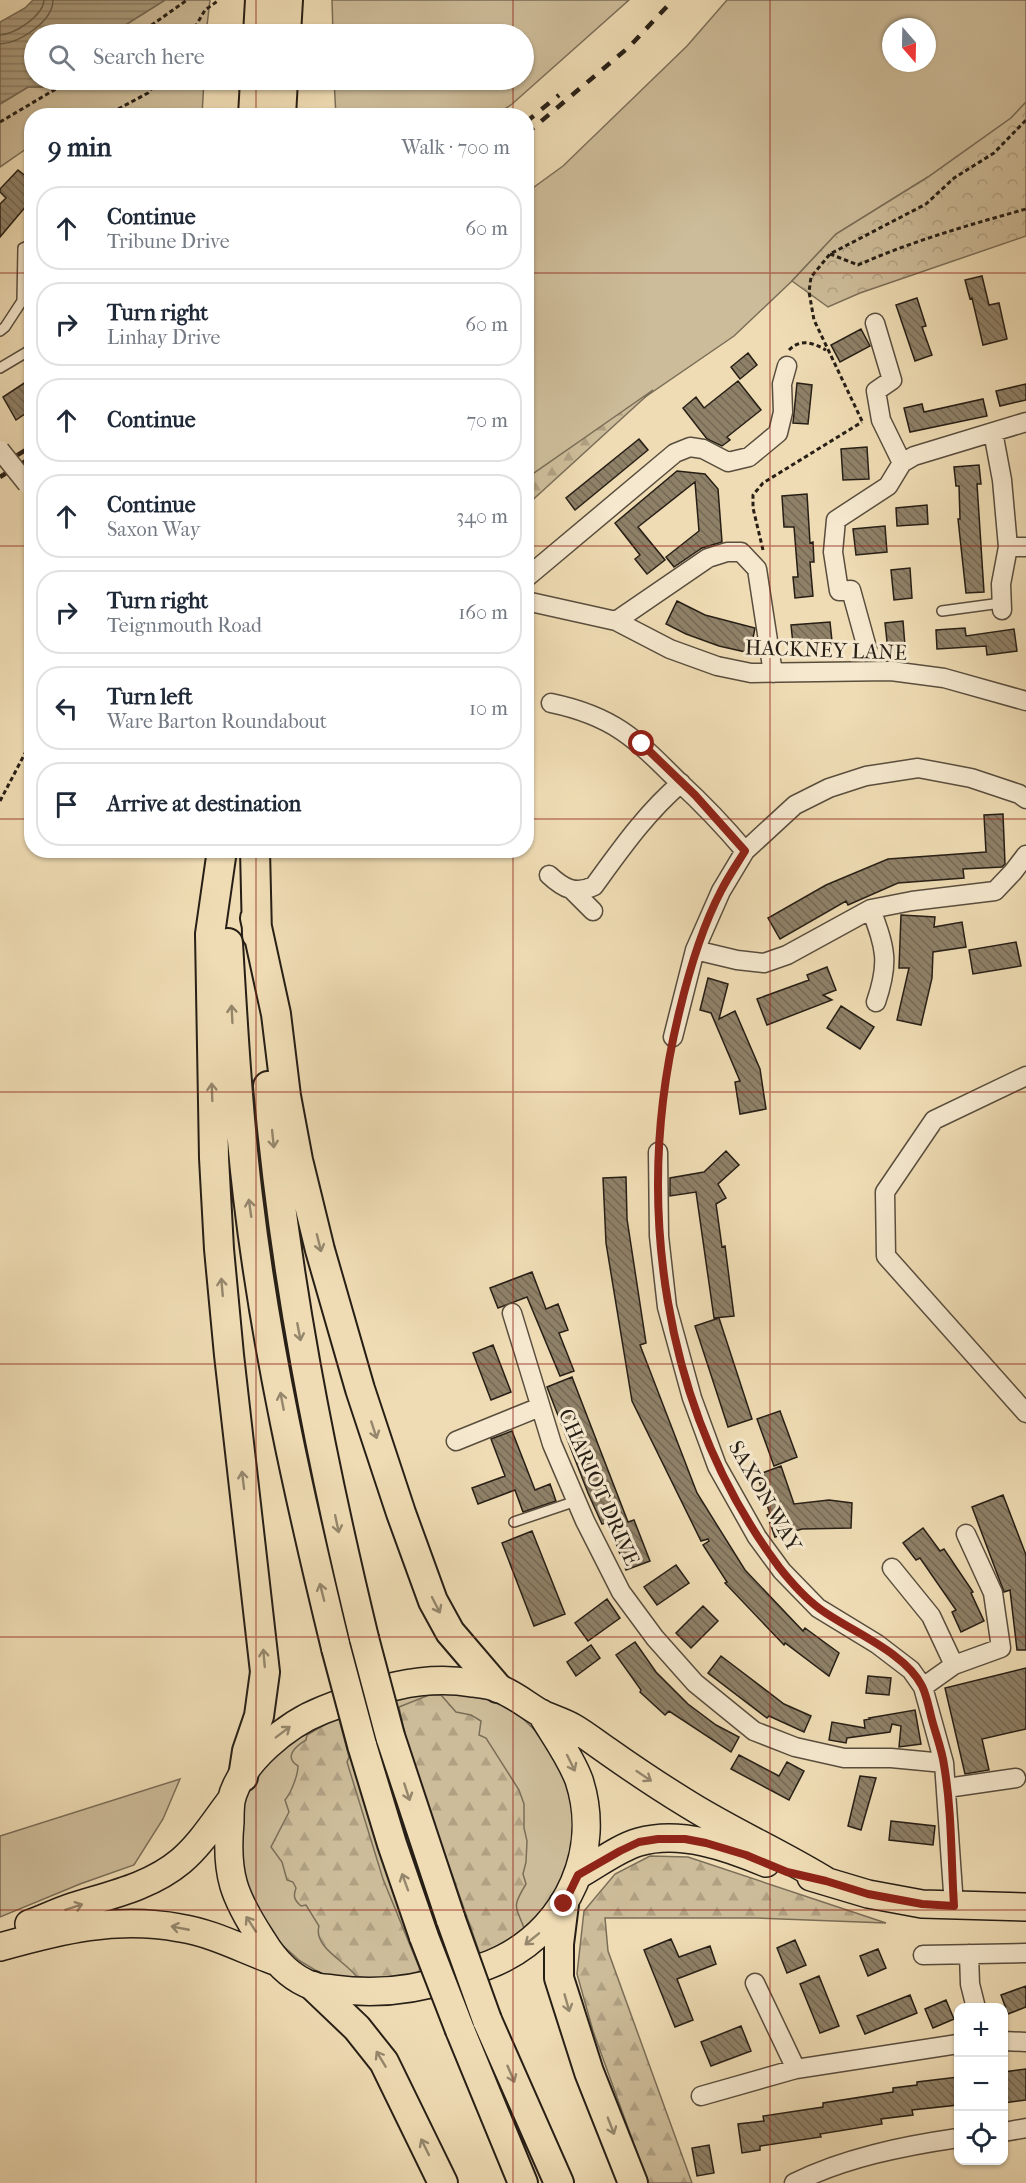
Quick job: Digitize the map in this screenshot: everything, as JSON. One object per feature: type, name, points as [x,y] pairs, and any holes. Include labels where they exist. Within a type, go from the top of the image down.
[{"type":"highway","points":[[259,24],[260,0]]},
{"type":"highway","points":[[287,24],[288,0]]},
{"type":"highway","points":[[222,858],[210,934],[214,1158],[227,1344],[265,1672],[259,1716],[237,1789]]},
{"type":"highway","points":[[223,858],[234,1053],[248,1198],[280,1393],[312,1546],[362,1745],[392,1844],[424,1937],[523,2183]]},
{"type":"highway","points":[[255,858],[255,918],[267,1077],[282,1222],[297,1324],[329,1486],[364,1638],[390,1736],[422,1839],[488,2020],[559,2183]]},
{"type":"highway","points":[[255,918],[276,1014],[286,1096],[298,1160],[320,1250],[360,1389],[433,1601],[450,1632],[498,1688]]},
{"type":"highway","points":[[564,1904],[559,1944],[560,1978],[589,2072],[633,2183]]},
{"type":"highway","points":[[313,1986],[367,2038],[384,2062],[443,2183]]},
{"type":"main road","points":[[0,1936],[70,1908],[130,1890],[151,1881],[183,1859],[201,1841],[268,1743],[310,1715],[393,1685],[420,1681],[452,1681],[498,1688],[541,1713],[574,1728],[692,1806],[826,1881]]},
{"type":"main road","points":[[237,1789],[227,1846],[231,1880],[246,1916],[275,1961],[292,1975],[313,1986],[377,1993],[436,1983],[504,1958],[534,1938],[564,1904],[578,1875],[586,1834],[584,1796],[568,1756],[541,1713]]},
{"type":"main road","points":[[578,1875],[639,1842],[685,1839],[746,1855],[787,1872],[868,1894],[954,1906],[1026,1907]]},
{"type":"main road","points":[[0,1947],[92,1924],[145,1924],[182,1928],[213,1937],[275,1961]]},
{"type":"street","points":[[875,323],[892,380],[876,391],[881,420],[902,463]]},
{"type":"street","points":[[534,571],[675,453],[690,447],[703,449],[728,462],[749,457],[756,452],[778,434],[783,412],[782,384],[788,366]]},
{"type":"street","points":[[867,648],[851,590],[839,591],[833,552],[836,520],[888,486],[902,463],[914,456],[1026,422]]},
{"type":"street","points":[[993,432],[1017,547],[1001,584],[1002,606]]},
{"type":"street","points":[[0,450],[24,480]]},
{"type":"street","points":[[616,621],[708,558],[727,552],[741,552],[757,569],[773,673]]},
{"type":"street","name":"HACKNEY LANE","points":[[534,603],[616,621],[670,649],[717,666],[751,672],[891,672],[944,678],[1026,701]]},
{"type":"street","points":[[551,703],[585,712],[616,726],[642,744],[695,795],[745,851]]},
{"type":"street","points":[[673,1037],[695,950],[721,891],[745,851],[795,806],[829,788],[866,776],[918,768],[971,778],[1018,794],[1026,799]]},
{"type":"street","points":[[572,890],[594,886],[635,830],[652,810],[681,783]]},
{"type":"street","points":[[695,950],[737,960],[764,963],[787,955],[871,909],[912,901],[995,891],[1026,855]]},
{"type":"street","points":[[549,875],[559,885],[572,890],[593,911]]},
{"type":"street","points":[[871,909],[882,940],[886,965],[876,1002]]},
{"type":"street","points":[[1026,1076],[934,1120],[885,1192],[885,1245],[886,1256],[1026,1413]]},
{"type":"street","name":"SAXON WAY","points":[[658,1152],[659,1236],[667,1307],[692,1398],[717,1466],[757,1537],[782,1571],[818,1608],[877,1644],[911,1670],[923,1687],[944,1763],[954,1906]]},
{"type":"street","name":"CHARIOT DRIVE","points":[[512,1313],[540,1407],[576,1501],[621,1592],[655,1638],[695,1683],[754,1731],[795,1747],[844,1758],[891,1758],[944,1763]]},
{"type":"street","name":"CHARIOT DRIVE","points":[[456,1441],[540,1407]]},
{"type":"street","points":[[923,1687],[954,1665],[1001,1648],[993,1593],[966,1534]]},
{"type":"street","points":[[892,1568],[931,1616],[954,1665]]},
{"type":"street","points":[[947,1788],[1017,1778]]},
{"type":"street","points":[[923,1955],[1026,1953]]},
{"type":"street","points":[[969,1954],[970,1984],[975,2003]]},
{"type":"street","points":[[755,1983],[796,2069]]},
{"type":"street","points":[[1008,2041],[1026,2042]]},
{"type":"street","points":[[701,2096],[796,2069],[954,2045]]},
{"type":"street","points":[[1008,2131],[1026,2128]]},
{"type":"street","points":[[794,2183],[814,2173],[909,2145],[954,2139]]},
{"type":"lane","points":[[0,331],[22,301],[24,248]]},
{"type":"lane","points":[[0,368],[24,354]]},
{"type":"lane","points":[[942,611],[1002,606]]},
{"type":"lane","points":[[514,1522],[576,1501]]},
{"type":"path","points":[[153,24],[187,0]]},
{"type":"path","points":[[197,24],[205,10],[219,0]]},
{"type":"path","points":[[0,122],[54,90]]},
{"type":"path","points":[[120,108],[151,90]]},
{"type":"path","points":[[757,569],[764,559],[753,508],[753,495],[763,483],[862,421],[814,320],[809,292],[811,277],[830,254],[926,204],[954,178],[994,153],[1026,120]]},
{"type":"path","points":[[830,254],[858,265],[890,251],[1026,209]]},
{"type":"path","points":[[788,366],[786,352],[795,344],[810,342],[828,350]]},
{"type":"path","points":[[0,801],[24,755]]},
{"type":"path","points":[[658,1152],[661,1107],[673,1037]]},
{"type":"green space","points":[[165,0],[210,0],[207,24],[127,24]]},
{"type":"green space","points":[[332,0],[629,0],[534,85],[534,24],[333,24]]},
{"type":"green space","points":[[727,0],[1026,0],[1026,102],[1011,118],[928,177],[836,234],[792,281],[734,336],[534,473],[534,187],[563,166],[687,46]]},
{"type":"green space","points":[[24,89],[203,90],[202,108],[24,108],[24,150],[0,167],[0,104]]},
{"type":"green space","points":[[335,90],[528,90],[506,108],[336,108]]},
{"type":"green space","points":[[1026,102],[1026,236],[860,293],[828,307],[792,281],[836,234],[928,177],[1011,118]]},
{"type":"green space","points":[[653,390],[534,499],[534,473]]},
{"type":"green space","points":[[456,1690],[500,1702],[515,1711],[546,1741],[565,1773],[574,1808],[574,1848],[560,1891],[531,1927],[481,1957],[395,1982],[340,1980],[320,1973],[300,1961],[270,1934],[244,1890],[240,1813],[248,1791],[263,1766],[302,1730],[396,1695]]},
{"type":"green space","points":[[429,1695],[441,1695],[456,1712],[471,1715],[481,1721],[479,1735],[486,1738],[519,1790],[524,1804],[524,1828],[527,1841],[523,1874],[526,1884],[516,1908],[525,1931],[481,1957],[408,1749],[399,1707]]},
{"type":"green space","points":[[339,1719],[349,1757],[347,1762],[383,1879],[421,1972],[380,1979],[356,1976],[321,1941],[318,1934],[319,1926],[306,1905],[301,1906],[296,1900],[294,1896],[296,1888],[293,1882],[287,1880],[282,1862],[271,1847],[289,1812],[285,1800],[294,1784],[298,1766],[291,1755],[298,1745],[306,1740],[307,1735]]},
{"type":"green space","points":[[180,1779],[163,1819],[134,1865],[80,1884],[0,1917],[0,1836]]},
{"type":"green space","points":[[650,1856],[688,1857],[886,1923],[756,1918],[605,1918],[608,1951],[692,2183],[648,2183],[593,2031],[577,1974],[584,1911],[615,1874]]},
{"type":"water","points":[[33,0],[165,0],[127,24],[24,24],[24,89],[0,104],[0,22],[25,8]]},
{"type":"building","points":[[18,170],[24,175],[24,208],[0,237],[0,204],[6,198],[0,189]]},
{"type":"building","points":[[982,276],[989,305],[999,303],[1007,339],[983,345],[972,298],[970,299],[965,280]]},
{"type":"building","points":[[917,298],[926,326],[922,327],[932,355],[915,361],[896,305]]},
{"type":"building","points":[[861,329],[870,346],[840,362],[831,345]]},
{"type":"building","points":[[748,353],[757,365],[740,379],[731,367]]},
{"type":"building","points":[[738,381],[761,410],[727,437],[730,440],[722,446],[707,439],[683,408],[696,397],[704,408]]},
{"type":"building","points":[[24,383],[24,414],[16,420],[3,397]]},
{"type":"building","points":[[797,383],[812,385],[808,424],[793,423]]},
{"type":"building","points":[[1026,384],[1026,400],[1000,406],[996,391]]},
{"type":"building","points":[[983,399],[987,416],[910,432],[904,408],[922,404],[924,412]]},
{"type":"building","points":[[639,439],[648,450],[575,510],[566,498]]},
{"type":"building","points":[[867,447],[869,479],[843,480],[841,449]]},
{"type":"building","points":[[979,465],[981,484],[977,484],[984,592],[966,593],[958,519],[960,519],[959,486],[956,486],[954,467]]},
{"type":"building","points":[[677,471],[705,474],[718,489],[722,542],[702,548],[674,567],[666,557],[699,531],[695,482],[638,527],[665,560],[647,574],[635,559],[640,555],[615,523]]},
{"type":"building","points":[[807,494],[810,543],[813,542],[814,562],[810,562],[813,596],[795,598],[793,577],[798,577],[794,527],[784,527],[782,496]]},
{"type":"building","points":[[927,505],[928,524],[897,526],[896,508]]},
{"type":"building","points":[[885,526],[887,552],[856,555],[853,529]]},
{"type":"building","points":[[910,568],[912,598],[894,600],[891,570]]},
{"type":"building","points":[[677,601],[705,615],[755,628],[750,653],[719,646],[666,624]]},
{"type":"building","points":[[903,621],[906,659],[889,660],[885,623]]},
{"type":"building","points":[[830,622],[832,641],[793,644],[791,625]]},
{"type":"building","points":[[965,628],[966,636],[1014,629],[1017,651],[987,655],[986,646],[937,649],[936,630]]},
{"type":"building","points":[[1003,814],[1005,864],[1002,867],[963,869],[964,878],[898,883],[848,905],[846,901],[780,939],[768,918],[826,885],[888,859],[986,852],[984,815]]},
{"type":"building","points":[[901,915],[935,917],[934,927],[962,922],[966,947],[933,952],[932,978],[921,1025],[897,1020],[909,968],[899,968]]},
{"type":"building","points":[[1016,942],[1021,966],[973,974],[969,950]]},
{"type":"building","points":[[827,967],[836,990],[823,995],[832,1000],[767,1025],[757,999],[809,980],[807,975]]},
{"type":"building","points":[[708,978],[728,984],[719,1019],[735,1011],[760,1069],[766,1109],[740,1114],[735,1082],[740,1081],[711,1013],[700,1010]]},
{"type":"building","points":[[841,1006],[874,1027],[860,1049],[827,1028]]},
{"type":"building","points":[[726,1151],[739,1165],[718,1184],[726,1198],[716,1204],[722,1247],[725,1246],[734,1316],[714,1318],[696,1192],[670,1196],[670,1178],[704,1172]]},
{"type":"building","points":[[626,1177],[627,1219],[646,1343],[640,1345],[697,1493],[745,1570],[803,1631],[805,1628],[839,1653],[829,1676],[785,1643],[784,1645],[725,1583],[727,1582],[703,1545],[709,1541],[708,1539],[701,1541],[632,1401],[606,1243],[603,1178]]},
{"type":"building","points":[[532,1272],[546,1309],[558,1304],[568,1330],[559,1333],[574,1371],[560,1376],[527,1297],[498,1308],[490,1288]]},
{"type":"building","points":[[719,1318],[752,1419],[728,1427],[695,1326]]},
{"type":"building","points":[[493,1345],[511,1392],[491,1400],[473,1353]]},
{"type":"building","points":[[572,1377],[628,1522],[634,1520],[650,1561],[626,1570],[608,1522],[602,1524],[588,1493],[547,1387]]},
{"type":"building","points":[[780,1411],[797,1457],[774,1466],[757,1419]]},
{"type":"building","points":[[512,1431],[535,1490],[550,1484],[556,1501],[523,1512],[515,1490],[478,1504],[472,1488],[505,1476],[491,1439]]},
{"type":"building","points":[[781,1466],[794,1504],[829,1500],[852,1503],[851,1528],[802,1529],[775,1537],[757,1475]]},
{"type":"building","points":[[1003,1495],[1026,1555],[1026,1650],[1017,1650],[1010,1590],[1004,1592],[972,1507]]},
{"type":"building","points":[[923,1528],[940,1551],[944,1549],[973,1592],[971,1593],[984,1621],[961,1632],[952,1612],[956,1610],[920,1558],[916,1560],[903,1543]]},
{"type":"building","points":[[532,1531],[565,1614],[534,1626],[502,1543]]},
{"type":"building","points":[[676,1565],[689,1583],[657,1605],[644,1587]]},
{"type":"building","points":[[607,1599],[620,1618],[588,1641],[575,1623]]},
{"type":"building","points":[[703,1606],[718,1621],[691,1648],[676,1633]]},
{"type":"building","points":[[635,1642],[656,1672],[688,1704],[716,1725],[739,1737],[731,1752],[669,1711],[665,1715],[640,1692],[641,1690],[616,1655]]},
{"type":"building","points":[[591,1645],[600,1658],[576,1676],[567,1662]]},
{"type":"building","points":[[721,1656],[784,1704],[811,1716],[804,1732],[769,1716],[767,1718],[708,1673]]},
{"type":"building","points":[[1026,1668],[1026,1729],[982,1739],[989,1770],[965,1774],[945,1688]]},
{"type":"building","points":[[868,1676],[891,1678],[889,1695],[866,1693]]},
{"type":"building","points":[[915,1710],[921,1744],[899,1747],[901,1726],[892,1724],[890,1732],[847,1738],[846,1743],[829,1740],[832,1722],[865,1728],[864,1720],[869,1718]]},
{"type":"building","points":[[739,1755],[779,1776],[787,1762],[804,1771],[789,1800],[731,1769]]},
{"type":"building","points":[[860,1776],[876,1778],[861,1830],[848,1826]]},
{"type":"building","points":[[891,1821],[935,1826],[933,1845],[889,1840]]},
{"type":"building","points":[[671,1939],[679,1957],[710,1946],[716,1964],[677,1979],[693,2020],[675,2027],[644,1950]]},
{"type":"building","points":[[795,1940],[806,1965],[787,1973],[777,1948]]},
{"type":"building","points":[[878,1949],[886,1968],[868,1976],[860,1956]]},
{"type":"building","points":[[819,1976],[839,2026],[820,2033],[800,1984]]},
{"type":"building","points":[[1026,1986],[1026,2007],[1008,2014],[1008,2003],[1004,2003],[1001,1995]]},
{"type":"building","points":[[910,1995],[917,2013],[865,2034],[857,2016]]},
{"type":"building","points":[[946,2000],[954,2019],[933,2028],[925,2009]]},
{"type":"building","points":[[741,2026],[751,2051],[711,2066],[701,2042]]},
{"type":"building","points":[[1026,2069],[1026,2100],[1008,2102],[1008,2071]]},
{"type":"building","points":[[954,2077],[954,2105],[912,2110],[913,2115],[881,2119],[882,2124],[820,2134],[821,2137],[760,2146],[760,2150],[742,2153],[738,2124],[764,2121],[763,2116],[823,2107],[823,2103],[893,2092],[893,2088],[917,2085],[917,2082]]},
{"type":"building","points":[[709,2145],[714,2173],[697,2176],[692,2148]]},
{"type":"railway","points":[[534,127],[629,47],[673,0]]},
{"type":"railway","points":[[534,115],[559,95]]},
{"type":"railway","points":[[0,466],[24,451]]},
{"type":"railway","points":[[0,477],[24,462]]},
{"type":"route","points":[[564,1904],[578,1875],[620,1851],[639,1842],[685,1839],[746,1855],[787,1872],[868,1894],[922,1904],[954,1906],[944,1763],[923,1687],[911,1670],[877,1644],[818,1608],[782,1571],[757,1537],[717,1466],[679,1355],[667,1307],[659,1236],[658,1152],[661,1107],[673,1037],[695,950],[721,891],[745,851],[695,795],[642,744]]}]
